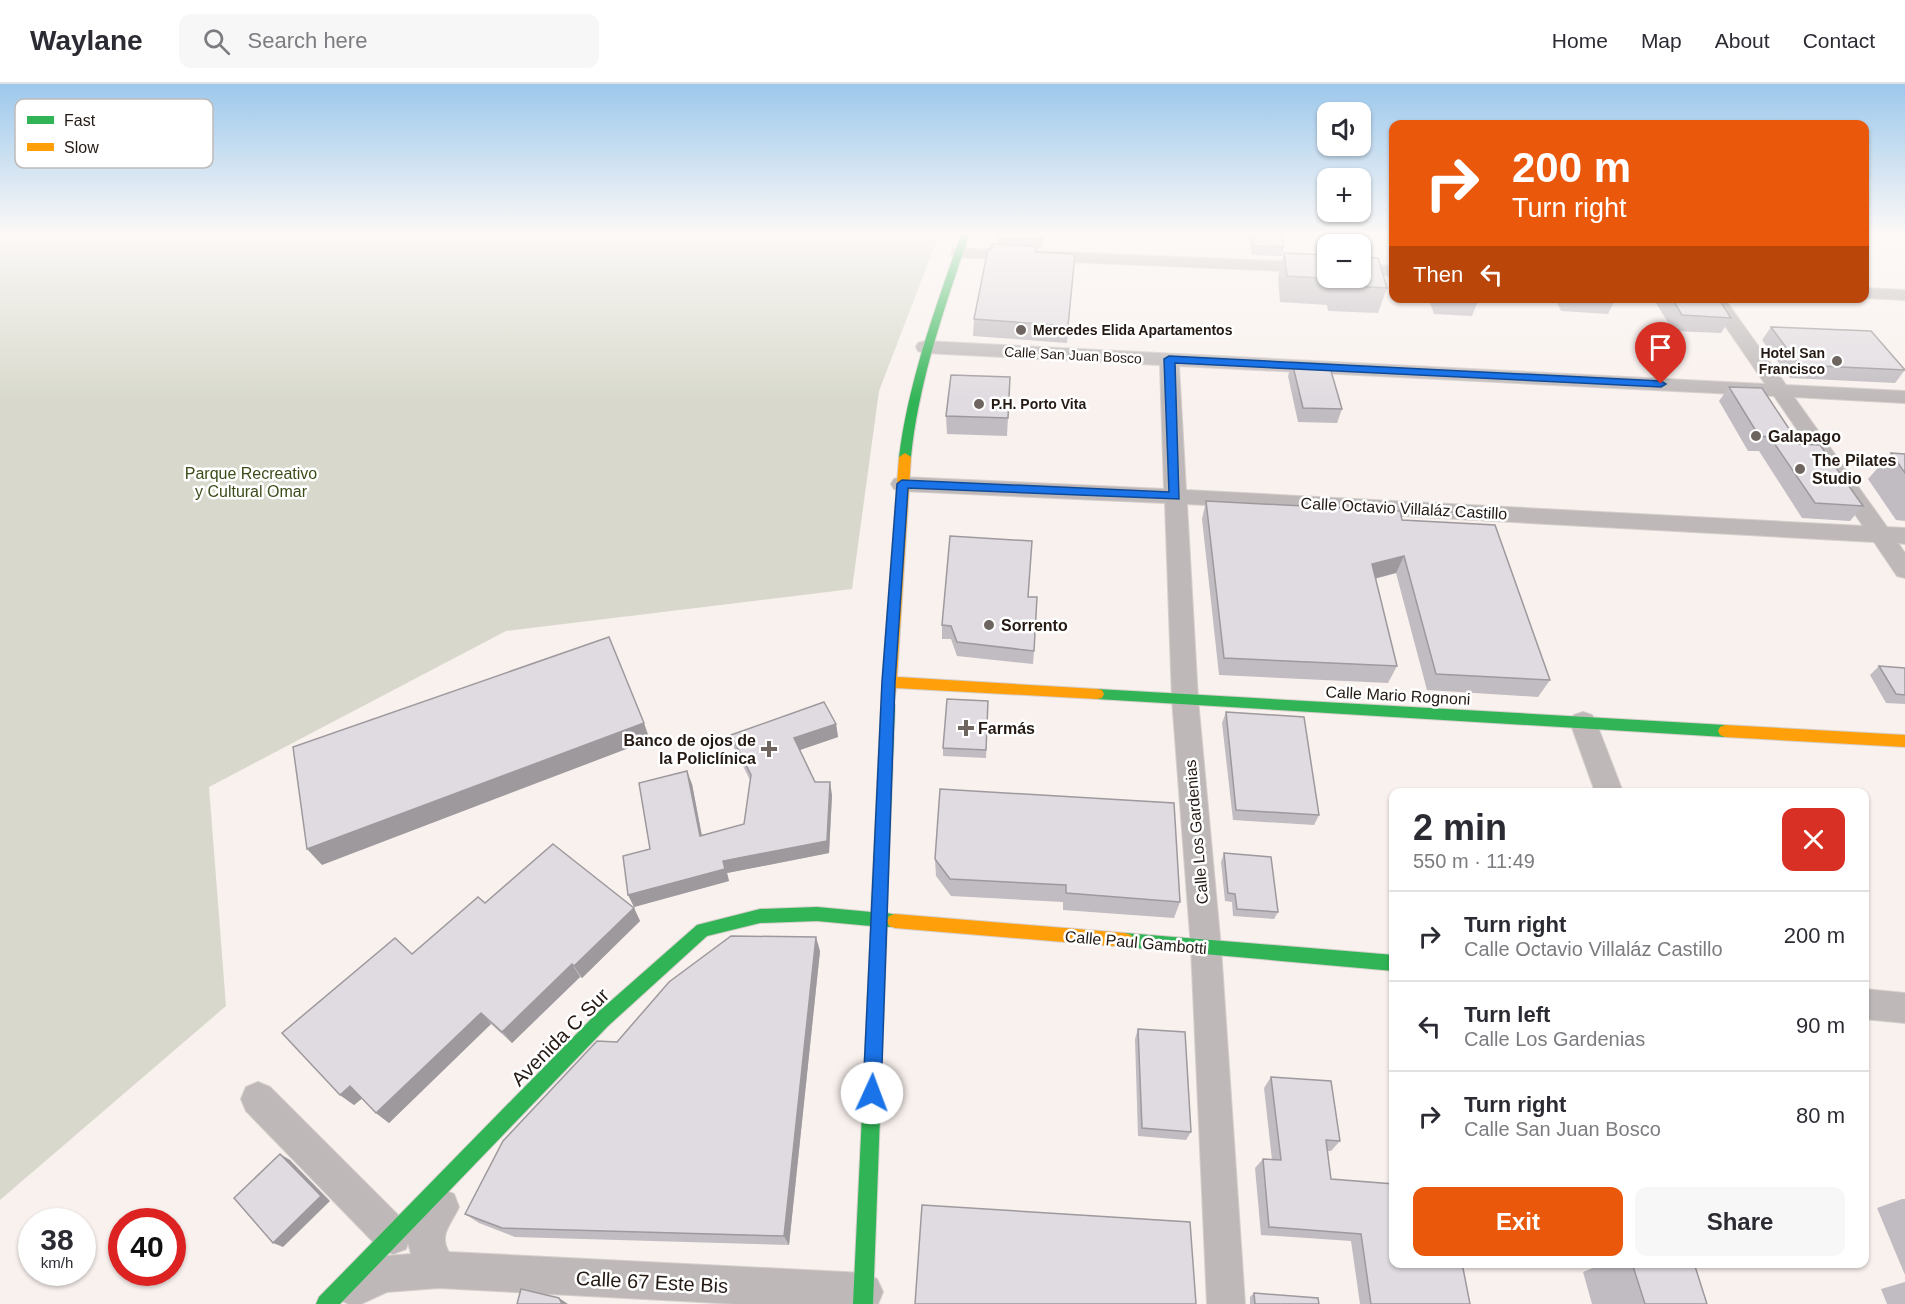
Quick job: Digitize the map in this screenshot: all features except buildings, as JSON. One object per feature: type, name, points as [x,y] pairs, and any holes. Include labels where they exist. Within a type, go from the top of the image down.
[{"type":"street","points":[[864,1298],[888,682],[902,484],[913,393],[925,347],[946,289]]},
{"type":"street","points":[[1869,293],[1905,295]]},
{"type":"street","points":[[1718,303],[1905,570]]},
{"type":"street","name":"Calle San Juan Bosco","points":[[925,347],[1905,397]]},
{"type":"street","name":"Calle Los Gardenias","points":[[1169,359],[1185,699],[1206,948],[1226,1304]]},
{"type":"street","name":"Calle Octavio Villaláz Castillo","points":[[902,484],[1175,496],[1905,536]]},
{"type":"street","name":"Calle Mario Rognoni","points":[[888,682],[1905,741]]},
{"type":"street","points":[[1583,722],[1608,788]]},
{"type":"street","name":"Avenida C Sur","points":[[328,1302],[610,1013],[703,930],[759,916],[817,914],[878,917]]},
{"type":"street","name":"Calle Paul Gambotti","points":[[878,917],[1389,963]]},
{"type":"street","points":[[1869,1004],[1905,1008]]},
{"type":"street","points":[[258,1099],[393,1236]]},
{"type":"street","points":[[439,1270],[426,1251],[424,1233],[439,1209],[493,1147],[519,1105]]},
{"type":"street","name":"Calle 67 Este Bis","points":[[328,1302],[385,1274],[439,1270],[607,1292],[864,1298]]},
{"type":"green space","name":"Parque Recreativo y Cultural Omar","points":[[0,289],[918,289],[879,391],[852,589],[506,631],[209,787],[226,1006],[0,1200]]},
{"type":"traffic: fast","points":[[905,457],[908,428],[920,371],[946,289]]},
{"type":"traffic: fast","points":[[1097,694],[1725,731]]},
{"type":"traffic: fast","points":[[863,1304],[888,705]]},
{"type":"traffic: fast","points":[[326,1304],[602,1020],[703,930],[760,916],[817,914],[895,921]]},
{"type":"traffic: fast","points":[[1125,940],[1389,963]]},
{"type":"traffic: slow","points":[[888,705],[905,457]]},
{"type":"traffic: slow","points":[[889,682],[1097,694]]},
{"type":"traffic: slow","points":[[1725,731],[1905,741]]},
{"type":"traffic: slow","points":[[895,921],[1125,940]]},
{"type":"place","name":"Mercedes Elida Apartamentos","points":[[1021,330]]},
{"type":"place","name":"Hotel San Francisco","points":[[1837,361]]},
{"type":"place","name":"P.H. Porto Vita","points":[[979,404]]},
{"type":"place","name":"Galapago","points":[[1756,436]]},
{"type":"place","name":"The Pilates Studio","points":[[1800,469]]},
{"type":"place","name":"Sorrento","points":[[989,625]]},
{"type":"place","name":"Farmás","points":[[966,728]]},
{"type":"place","name":"Banco de ojos de la Policlínica","points":[[769,749]]},
{"type":"route","points":[[872,1093],[888,682],[902,484],[1175,496],[1169,359],[1661,384]]}]
